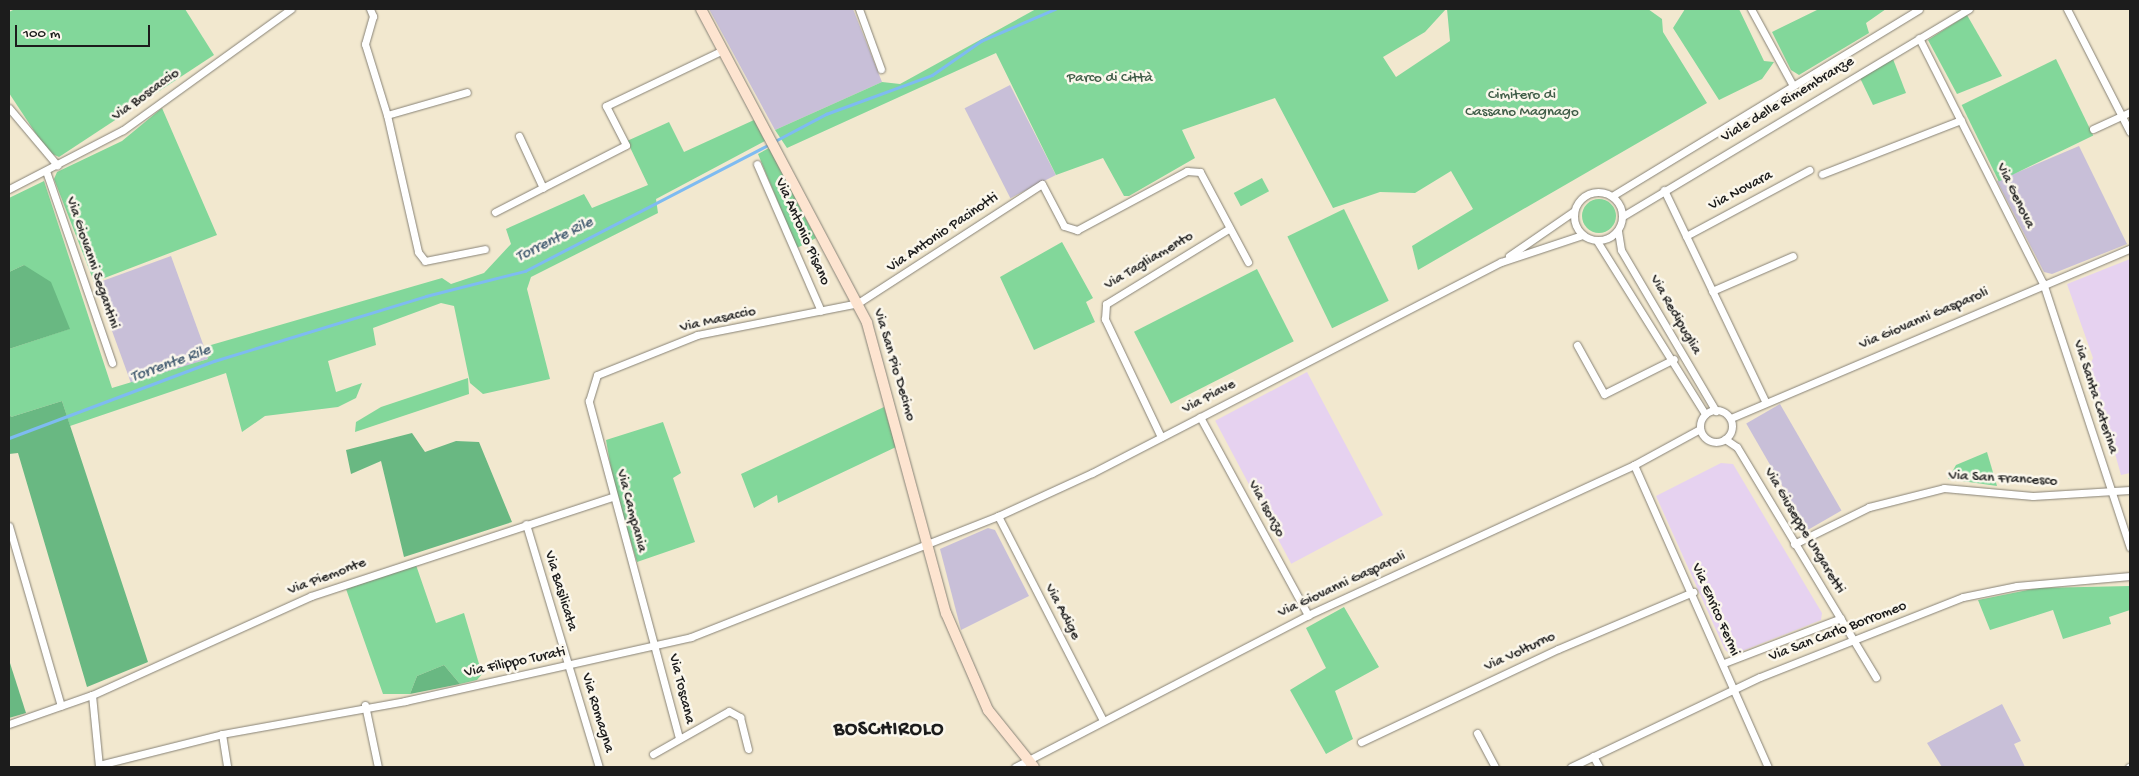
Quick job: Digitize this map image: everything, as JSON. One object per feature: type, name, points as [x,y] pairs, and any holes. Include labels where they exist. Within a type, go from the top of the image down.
[{"type":"street","name":"Via Boscaccio","points":[[9,189],[123,130],[291,9]]},
{"type":"street","points":[[370,9],[373,16],[365,44],[387,116],[422,258],[425,262],[485,249]]},
{"type":"street","name":"Via San Pio Decimo","points":[[701,9],[858,302],[912,478],[925,548],[982,699],[1031,763]]},
{"type":"street","points":[[859,9],[881,69]]},
{"type":"street","points":[[1751,9],[1792,84]]},
{"type":"street","name":"Viale delle Rimembranze","points":[[1612,196],[1792,84],[1919,9]]},
{"type":"street","name":"Viale delle Rimembranze","points":[[1623,216],[1969,9]]},
{"type":"street","points":[[2069,9],[2130,132]]},
{"type":"street","name":"Via Genova","points":[[1920,38],[2043,284]]},
{"type":"street","points":[[495,212],[626,145],[606,106],[723,50]]},
{"type":"street","points":[[387,116],[467,92]]},
{"type":"street","points":[[9,108],[57,165]]},
{"type":"street","points":[[2093,129],[2130,112]]},
{"type":"street","points":[[1822,174],[1961,120]]},
{"type":"street","points":[[520,136],[543,188]]},
{"type":"street","name":"Via Antonio Pisano","points":[[757,164],[821,312]]},
{"type":"street","name":"Via Antonio Pacinotti","points":[[858,302],[1042,184],[1064,226],[1078,230],[1193,170],[1204,177],[1230,228]]},
{"type":"street","name":"Via Novara","points":[[1686,236],[1809,170]]},
{"type":"street","name":"Via Giovanni Segantini","points":[[46,171],[112,364]]},
{"type":"street","points":[[1664,190],[1765,401]]},
{"type":"street","points":[[1587,194],[1612,196],[1623,216],[1618,231],[1597,241],[1582,235],[1574,223],[1574,211],[1587,194]]},
{"type":"street","name":"Via Piave","points":[[925,548],[998,516],[1161,437],[1501,262],[1574,211]]},
{"type":"street","points":[[1230,228],[1248,262]]},
{"type":"street","name":"Via Tagliamento","points":[[1161,437],[1105,319],[1106,304],[1230,228]]},
{"type":"street","name":"Via Redipuglia","points":[[1618,231],[1621,250],[1716,411]]},
{"type":"street","name":"Via Piave","points":[[1501,262],[1582,235]]},
{"type":"street","name":"Via Redipuglia","points":[[1597,241],[1674,359],[1705,414]]},
{"type":"street","name":"Via Giovanni Gasparoli","points":[[1730,418],[1765,401],[2043,284],[2130,250]]},
{"type":"street","points":[[1712,291],[1793,256]]},
{"type":"street","name":"Via Santa Caterina","points":[[2043,284],[2130,547]]},
{"type":"street","name":"Via Masaccio","points":[[592,383],[605,370],[697,335],[821,312],[858,302]]},
{"type":"street","name":"Via Redipuglia","points":[[1577,345],[1604,394],[1674,359]]},
{"type":"street","name":"Via Campania","points":[[592,383],[589,401],[612,497],[656,646]]},
{"type":"street","points":[[1716,411],[1730,418],[1731,430],[1725,439],[1714,442],[1704,437],[1700,429],[1705,414],[1716,411]]},
{"type":"street","name":"Via Isonzo","points":[[1200,417],[1308,614]]},
{"type":"street","name":"Via Giovanni Gasparoli","points":[[1015,767],[1031,763],[1103,720],[1308,614],[1634,465],[1686,440],[1700,429]]},
{"type":"street","name":"Via Giovanni Gasparoli","points":[[1686,440],[1704,437]]},
{"type":"street","name":"Via Giuseppe Ungaretti","points":[[1725,439],[1737,447],[1794,544],[1856,641],[1876,677]]},
{"type":"street","name":"Via Enrico Fermi","points":[[1634,465],[1693,592],[1768,767]]},
{"type":"street","name":"Via San Francesco","points":[[1794,544],[1869,507],[1944,488],[2033,496],[2111,494],[2130,490]]},
{"type":"street","name":"Via Piemonte","points":[[9,724],[92,695],[312,596],[612,497]]},
{"type":"street","name":"Via Adige","points":[[998,516],[1103,720]]},
{"type":"street","name":"Via Basilicata","points":[[526,524],[568,666]]},
{"type":"street","points":[[9,526],[61,706]]},
{"type":"street","name":"Via Filippo Turati","points":[[99,766],[222,734],[568,666],[656,646],[925,548]]},
{"type":"street","name":"Via San Carlo Borromeo","points":[[1571,767],[1734,689],[1992,590],[2130,576]]},
{"type":"street","name":"Via Volturno","points":[[1361,742],[1693,592]]},
{"type":"street","name":"Via San Carlo Borromeo","points":[[1724,663],[1842,618]]},
{"type":"street","name":"Via Toscana","points":[[656,646],[679,738]]},
{"type":"street","name":"Via Romagna","points":[[568,666],[599,767]]},
{"type":"street","points":[[92,695],[99,766]]},
{"type":"street","points":[[365,705],[378,767]]},
{"type":"street","name":"Via Toscana","points":[[653,754],[679,738],[736,712],[748,749]]},
{"type":"street","points":[[1477,732],[1495,767]]},
{"type":"street","points":[[222,734],[227,767]]},
{"type":"street","points":[[1593,756],[1599,767]]},
{"type":"shaded area","points":[[709,9],[853,9],[882,82],[775,130]]},
{"type":"shaded area","points":[[1010,85],[1056,175],[1010,198],[965,108]]},
{"type":"shaded area","points":[[2079,146],[2127,244],[2052,274],[2044,272],[1997,181]]},
{"type":"shaded area","points":[[171,256],[208,358],[132,386],[95,284]]},
{"type":"shaded area","points":[[2130,259],[2130,473],[2121,475],[2090,365],[2093,358],[2067,284]]},
{"type":"shaded area","points":[[1307,372],[1383,515],[1291,564],[1215,421]]},
{"type":"shaded area","points":[[1780,404],[1842,511],[1808,530],[1746,424]]},
{"type":"shaded area","points":[[1721,463],[1733,464],[1822,613],[1821,620],[1732,655],[1725,650],[1656,496]]},
{"type":"shaded area","points":[[988,528],[995,530],[1029,596],[961,630],[940,549]]},
{"type":"shaded area","points":[[2002,704],[2021,741],[2014,744],[2025,767],[1942,767],[1927,743]]},
{"type":"green space","points":[[15,9],[185,9],[214,55],[59,157],[48,152],[9,93],[9,12]]},
{"type":"green space","points":[[1036,9],[1446,9],[1425,32],[1383,57],[1396,77],[1450,41],[1447,9],[1648,9],[1662,19],[1663,32],[1707,103],[1418,270],[1412,246],[1473,209],[1451,171],[1415,193],[1380,192],[1333,208],[1275,98],[1182,130],[1195,158],[1129,196],[1124,196],[1103,158],[1056,175],[996,53],[787,148],[775,130],[882,82],[900,84]]},
{"type":"green space","points":[[1685,9],[1739,9],[1764,61],[1774,62],[1762,79],[1719,100],[1673,28]]},
{"type":"green space","points":[[1819,9],[1886,9],[1866,23],[1869,33],[1799,75],[1791,70],[1772,32]]},
{"type":"green space","points":[[1967,15],[2002,76],[1957,94],[1928,40]]},
{"type":"green space","points":[[1893,59],[1906,93],[1873,105],[1860,78]]},
{"type":"green space","points":[[2056,59],[2093,135],[1999,181],[1962,105]]},
{"type":"green space","points":[[162,108],[217,235],[94,282],[54,179],[57,172],[122,141]]},
{"type":"green space","points":[[754,120],[765,141],[656,199],[658,213],[531,277],[527,289],[550,379],[483,394],[470,383],[454,306],[441,303],[373,328],[376,345],[328,361],[336,392],[362,383],[356,398],[338,407],[265,416],[242,432],[226,373],[70,426],[62,401],[11,417],[9,412],[9,349],[69,329],[24,265],[9,272],[9,198],[44,181],[112,388],[208,359],[204,347],[442,278],[451,284],[484,273],[511,244],[506,229],[584,194],[592,208],[648,185],[627,141],[669,122],[684,152]]},
{"type":"green space","points":[[769,148],[816,238],[797,248],[758,154]]},
{"type":"green space","points":[[1262,178],[1269,191],[1241,206],[1234,193]]},
{"type":"green space","points":[[1599,199],[1611,204],[1616,216],[1611,228],[1599,233],[1587,228],[1582,216],[1587,204]]},
{"type":"green space","points":[[1344,209],[1389,301],[1332,328],[1287,237]]},
{"type":"green space","points":[[1062,242],[1093,298],[1086,302],[1095,322],[1034,350],[1000,277]]},
{"type":"green space","points":[[24,265],[51,282],[70,329],[9,349],[9,272]]},
{"type":"green space","points":[[1257,269],[1294,341],[1171,404],[1134,332]]},
{"type":"green space","points":[[468,378],[469,394],[355,432],[356,422],[381,407]]},
{"type":"green space","points":[[62,401],[148,662],[87,687],[18,453],[9,454],[9,412],[11,417]]},
{"type":"green space","points":[[884,407],[896,447],[778,503],[777,495],[754,508],[741,474]]},
{"type":"green space","points":[[663,422],[681,473],[673,478],[695,542],[637,562],[614,486],[606,440]]},
{"type":"green space","points":[[412,433],[425,452],[456,441],[479,442],[512,522],[404,557],[381,461],[351,474],[346,450]]},
{"type":"green space","points":[[1987,452],[1997,486],[1948,479],[1956,465]]},
{"type":"green space","points":[[416,565],[436,623],[464,613],[482,674],[477,680],[460,684],[444,665],[417,676],[410,694],[383,694],[346,589]]},
{"type":"green space","points":[[2130,586],[2130,610],[2109,617],[2111,624],[2063,639],[2053,610],[1990,630],[1978,600],[2038,588]]},
{"type":"green space","points":[[1344,607],[1379,667],[1335,691],[1353,739],[1326,754],[1290,690],[1326,668],[1306,628]]},
{"type":"green space","points":[[9,660],[26,713],[9,718]]},
{"type":"green space","points":[[444,665],[460,684],[410,694],[417,676]]},
{"type":"waterway","name":"Torrente Rile","points":[[775,141],[826,114],[932,75],[981,41],[1055,9]]},
{"type":"waterway","name":"Torrente Rile","points":[[9,438],[214,361],[426,296],[525,271],[770,144]]},
{"type":"district","name":"BOSCHIROLO","points":[[889,730]]},
{"type":"park label","name":"Parco di Città","points":[[1110,79]]},
{"type":"park label","name":"Cimitero di Cassano Magnago","points":[[1522,104]]}]
